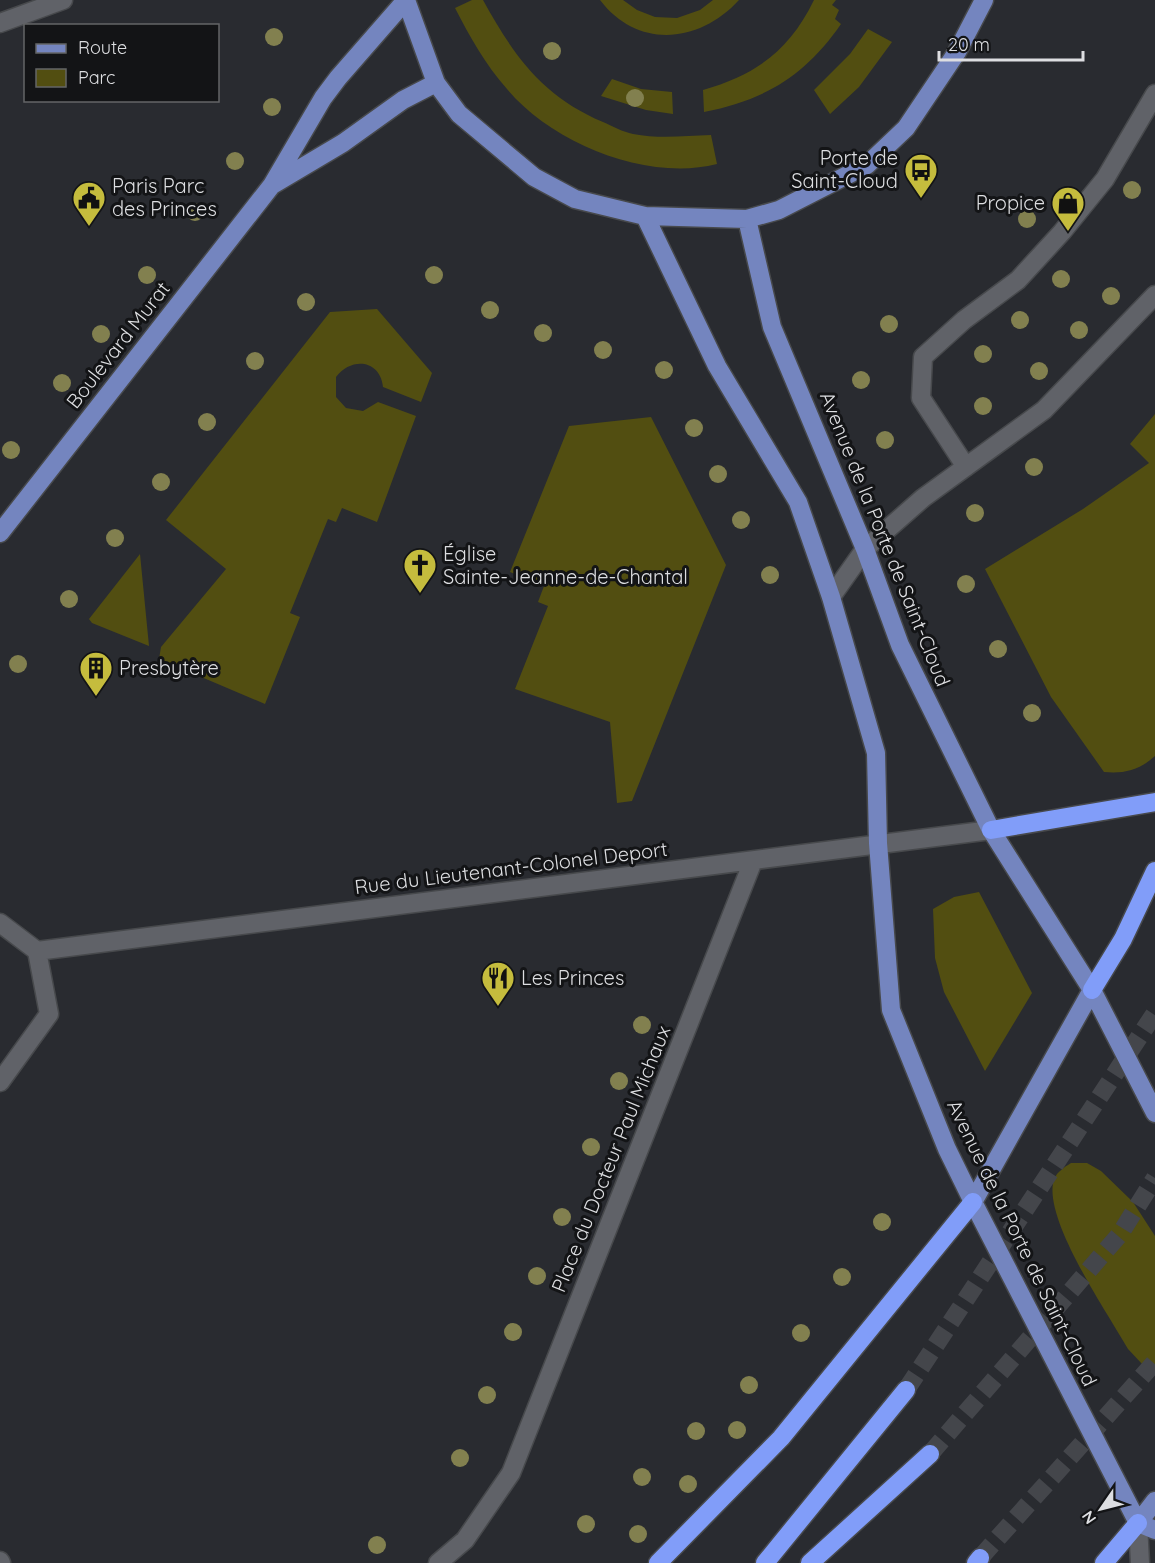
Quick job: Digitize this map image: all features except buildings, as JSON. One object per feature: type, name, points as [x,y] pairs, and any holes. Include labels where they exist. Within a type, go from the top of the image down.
[{"type":"highway","points":[[991,830],[1155,802]]},
{"type":"highway","points":[[1092,990],[1123,939],[1155,871]]},
{"type":"highway","points":[[658,1563],[781,1438],[973,1202]]},
{"type":"highway","points":[[765,1563],[906,1390]]},
{"type":"highway","points":[[810,1563],[930,1454]]},
{"type":"highway","points":[[1104,1563],[1138,1523]]},
{"type":"main road","points":[[406,0],[436,83],[459,114],[534,177],[575,199],[645,216],[747,219],[789,205],[867,165],[906,128],[957,52],[984,0]]},
{"type":"main road","name":"Boulevard Murat","points":[[0,533],[272,185],[323,98],[406,0]]},
{"type":"main road","name":"Boulevard Murat","points":[[272,185],[343,143],[403,100],[436,83]]},
{"type":"main road","name":"Avenue de la Porte de Saint-Cloud","points":[[645,216],[717,366],[798,502],[831,597],[876,753],[878,843],[891,1010],[947,1149],[1138,1523]]},
{"type":"main road","name":"Avenue de la Porte de Saint-Cloud","points":[[747,219],[772,327],[865,549],[900,645],[991,830],[1092,990],[1155,1113]]},
{"type":"main road","points":[[973,1202],[1092,990]]},
{"type":"main road","points":[[1155,1501],[1138,1523],[1155,1530]]},
{"type":"street","points":[[0,23],[63,0]]},
{"type":"street","points":[[966,468],[921,398],[923,357],[964,320],[1018,279],[1062,232],[1105,179],[1155,94]]},
{"type":"street","points":[[831,597],[865,549],[923,498],[1044,410],[1155,294]]},
{"type":"street","name":"Rue du Lieutenant-Colonel Deport","points":[[37,951],[991,830]]},
{"type":"street","name":"Place du Docteur Paul Michaux","points":[[438,1563],[465,1540],[511,1473],[753,861]]},
{"type":"street","points":[[0,923],[37,951],[49,1014],[0,1082]]},
{"type":"street","points":[[1138,1523],[1140,1563]]},
{"type":"green space","points":[[472,0],[483,0],[519,56],[546,87],[563,100],[582,112],[633,134],[662,137],[711,135],[717,164],[690,168],[661,167],[632,162],[603,154],[549,126],[507,89],[478,50],[455,8]]},
{"type":"green space","points":[[600,0],[623,0],[637,10],[655,17],[677,18],[700,10],[713,0],[739,0],[706,25],[688,32],[669,35],[650,33],[632,27],[615,16]]},
{"type":"green space","points":[[814,0],[836,0],[832,5],[839,10],[835,19],[841,24],[813,58],[798,72],[765,93],[704,112],[703,90],[740,76],[769,58],[794,33]]},
{"type":"green space","points":[[868,29],[892,42],[859,87],[830,114],[814,90],[850,54]]},
{"type":"green space","points":[[612,79],[641,89],[672,92],[673,114],[646,110],[601,96]]},
{"type":"green space","points":[[377,309],[432,373],[421,402],[383,387],[381,378],[371,366],[357,364],[349,366],[336,377],[336,397],[346,408],[363,411],[378,402],[416,416],[377,522],[342,508],[336,522],[328,519],[290,613],[300,617],[265,704],[159,659],[161,647],[226,569],[166,520],[330,312]]},
{"type":"green space","points":[[1155,414],[1155,756],[1144,765],[1131,770],[1104,772],[1051,697],[985,569],[1083,509],[1149,463],[1130,444]]},
{"type":"green space","points":[[651,417],[726,565],[632,801],[617,803],[610,722],[515,689],[548,606],[538,602],[544,586],[510,572],[569,426]]},
{"type":"green space","points":[[140,554],[149,646],[92,623],[89,619]]},
{"type":"green space","points":[[979,892],[1032,993],[985,1071],[944,992],[935,958],[933,909],[954,897]]},
{"type":"green space","points":[[1071,1163],[1087,1163],[1101,1171],[1133,1202],[1155,1236],[1155,1370],[1143,1365],[1128,1349],[1068,1244],[1053,1200],[1053,1183],[1057,1174]]},
{"type":"tunnel","points":[[906,1390],[1155,1013]]},
{"type":"tunnel","points":[[930,1454],[1120,1234],[1155,1178]]},
{"type":"tunnel","points":[[980,1558],[1155,1362]]},
{"type":"place","name":"Porte de Saint-Cloud","points":[[921,199]]},
{"type":"place","name":"Paris Parc des Princes","points":[[89,227]]},
{"type":"place","name":"Propice","points":[[1068,232]]},
{"type":"place","name":"Église Sainte-Jeanne-de-Chantal","points":[[420,594]]},
{"type":"place","name":"Presbytère","points":[[96,697]]},
{"type":"place","name":"Les Princes","points":[[498,1007]]}]
